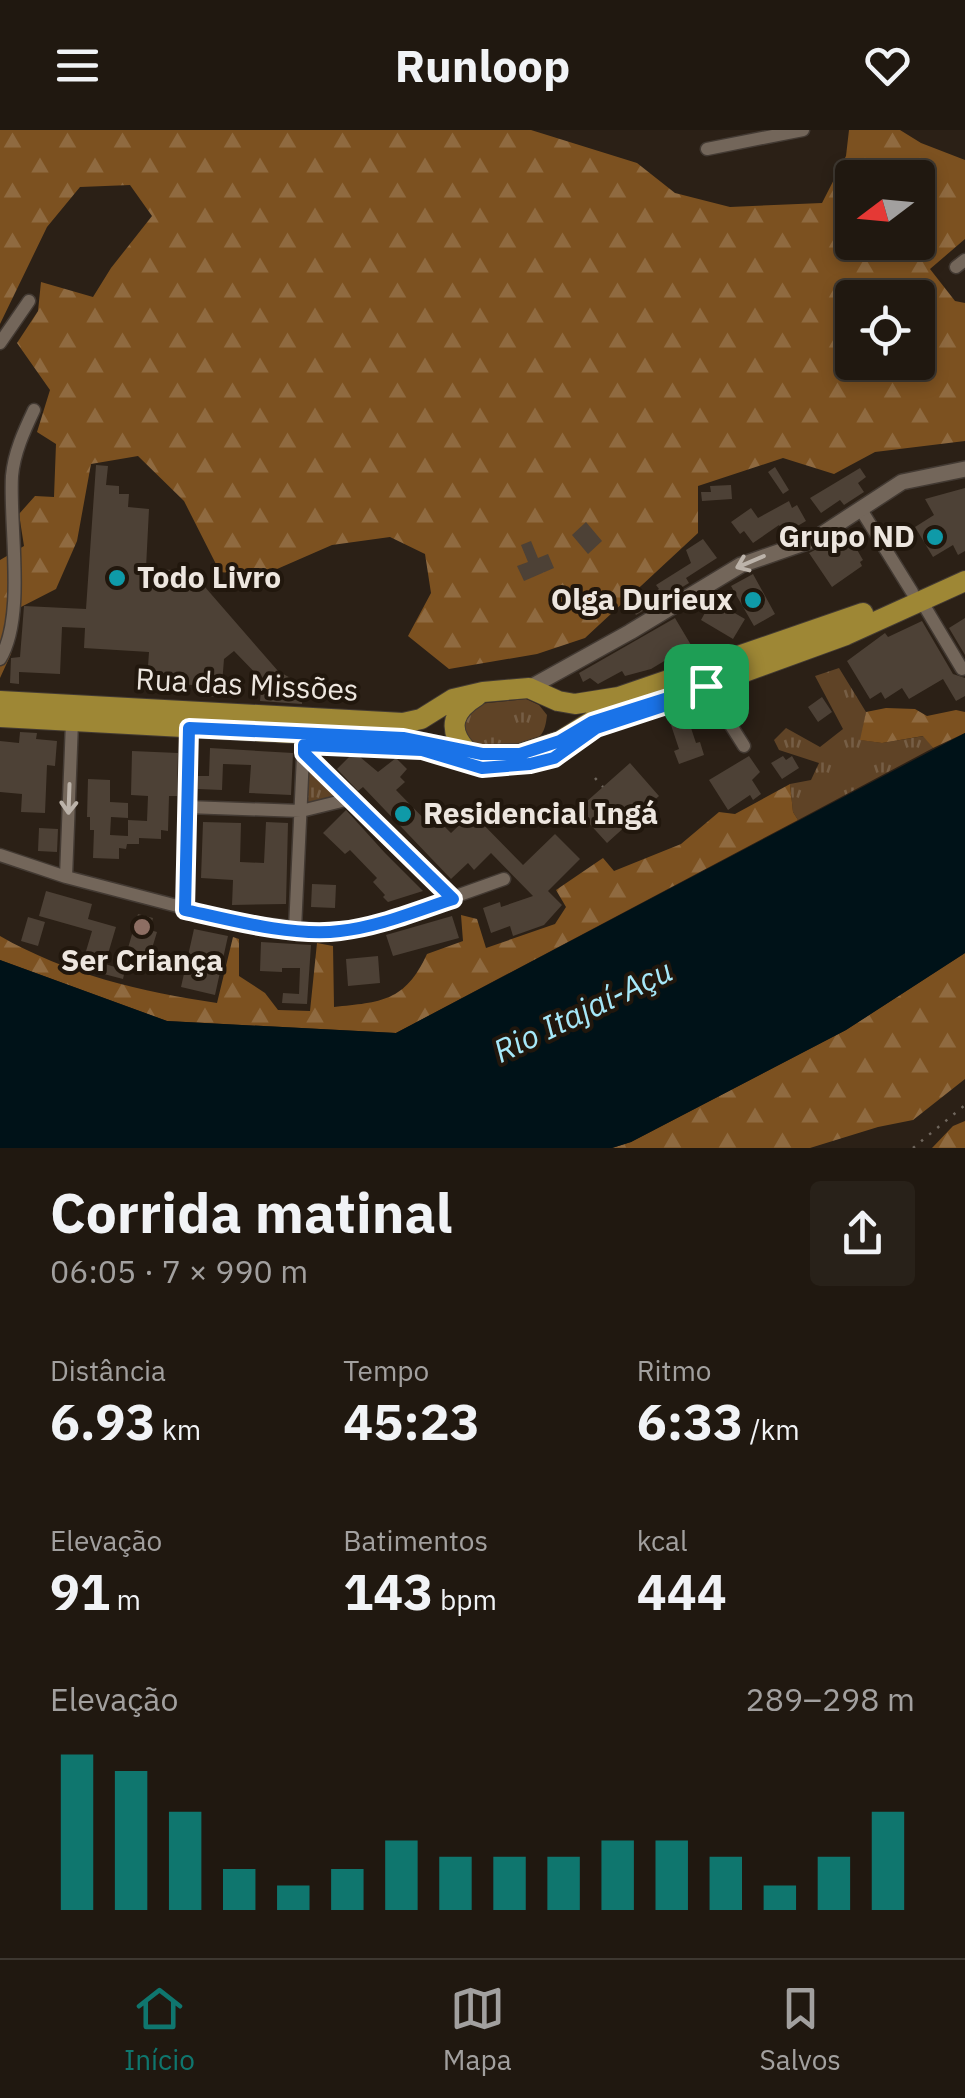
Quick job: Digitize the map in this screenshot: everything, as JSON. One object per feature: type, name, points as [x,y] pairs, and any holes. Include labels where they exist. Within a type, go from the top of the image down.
[{"type":"main road","points":[[965,567],[917,597],[846,635],[592,722],[546,748],[504,755],[466,750],[454,734],[459,709],[483,692],[536,691],[575,704],[619,696],[800,637],[917,597],[965,581]]},
{"type":"main road","points":[[536,691],[555,712],[557,723],[546,748]]},
{"type":"main road","name":"Rua das Missões","points":[[0,717],[80,715],[403,723],[421,719],[453,699],[483,692]]},
{"type":"main road","name":"Rua das Missões","points":[[0,701],[304,744],[403,738],[466,750]]},
{"type":"street","points":[[707,149],[803,130]]},
{"type":"street","points":[[0,343],[29,301]]},
{"type":"street","points":[[0,659],[7,648],[12,620],[12,473],[34,410]]},
{"type":"street","points":[[536,691],[741,565],[813,540],[902,482],[965,469]]},
{"type":"street","points":[[860,508],[962,669]]},
{"type":"street","points":[[706,686],[744,746]]},
{"type":"street","points":[[66,876],[80,715]]},
{"type":"street","points":[[185,910],[189,728]]},
{"type":"street","points":[[304,744],[350,799],[453,899]]},
{"type":"street","points":[[296,929],[304,744]]},
{"type":"street","points":[[187,806],[301,812],[350,799]]},
{"type":"street","points":[[0,855],[235,922],[338,932],[389,920],[504,879]]},
{"type":"path","points":[[595,778],[604,786]]},
{"type":"path","points":[[913,1148],[965,1105]]},
{"type":"green space","points":[[0,130],[531,130],[637,163],[675,193],[730,207],[822,203],[835,178],[835,260],[935,260],[935,160],[844,160],[849,130],[900,130],[921,143],[965,160],[965,239],[930,269],[955,301],[965,303],[965,441],[875,452],[834,474],[783,458],[698,486],[698,533],[585,638],[537,654],[449,669],[408,636],[431,593],[425,554],[390,537],[332,545],[261,576],[220,572],[184,501],[138,456],[91,464],[77,541],[56,589],[19,608],[11,654],[0,678],[0,560],[24,546],[19,514],[35,496],[54,497],[56,444],[37,432],[50,390],[17,343],[38,311],[41,282],[93,297],[152,216],[130,185],[80,187],[47,227],[0,324]]},
{"type":"green space","points":[[839,668],[866,712],[861,740],[882,743],[924,736],[933,748],[798,820],[793,812],[790,784],[811,780],[819,763],[779,750],[774,740],[786,728],[820,747],[843,729],[815,676]]},
{"type":"green space","points":[[526,699],[539,705],[547,715],[544,730],[531,743],[502,748],[481,746],[465,739],[461,721],[478,704]]},
{"type":"green space","points":[[915,709],[927,716],[965,712],[965,733],[933,748],[923,736],[882,743],[860,740],[866,712]]},
{"type":"green space","points":[[307,768],[339,797],[304,805]]},
{"type":"green space","points":[[790,784],[793,812],[798,820],[396,1033],[167,1021],[0,960],[0,936],[51,961],[105,980],[217,1003],[233,937],[239,939],[239,976],[265,993],[278,1010],[310,1011],[317,943],[333,946],[334,1007],[378,1001],[410,982],[427,954],[463,941],[461,915],[477,919],[486,948],[555,924],[566,907],[556,890],[603,858],[614,871],[681,844],[719,812],[735,814]]},
{"type":"green space","points":[[965,953],[965,1079],[913,1120],[810,1148],[612,1148],[631,1142],[846,1030]]},
{"type":"green space","points":[[965,1121],[965,1148],[932,1148],[953,1126]]},
{"type":"water","name":"Rio Itajaí-Açu","points":[[965,733],[965,953],[846,1030],[631,1142],[612,1148],[0,1148],[0,960],[167,1021],[396,1033]]},
{"type":"building","points":[[96,465],[108,466],[106,485],[119,486],[119,494],[129,494],[128,507],[149,509],[146,568],[198,572],[198,579],[278,671],[303,685],[302,704],[260,701],[262,680],[234,651],[224,659],[221,697],[203,696],[204,686],[147,681],[149,652],[84,648],[85,628],[62,627],[60,674],[19,672],[19,684],[10,683],[11,658],[20,657],[24,606],[86,609]]},
{"type":"building","points":[[775,467],[789,490],[783,494],[768,472]]},
{"type":"building","points":[[860,468],[866,477],[858,483],[864,492],[844,505],[840,500],[821,513],[810,498]]},
{"type":"building","points":[[731,485],[732,499],[702,501],[701,492],[711,492],[710,486]]},
{"type":"building","points":[[965,488],[965,551],[958,555],[953,545],[933,557],[915,527],[934,515],[925,499]]},
{"type":"building","points":[[789,501],[792,508],[797,505],[806,521],[784,534],[779,525],[753,543],[731,522],[751,508],[758,518]]},
{"type":"building","points":[[586,522],[602,541],[588,554],[572,535]]},
{"type":"building","points":[[849,536],[863,560],[862,566],[832,587],[809,553],[829,543],[832,547]]},
{"type":"building","points":[[703,539],[717,558],[686,578],[689,583],[636,615],[631,607],[691,563],[686,550]]},
{"type":"building","points":[[531,541],[538,558],[548,554],[554,568],[524,581],[517,566],[528,562],[521,545]]},
{"type":"building","name":"Olga Durieux","points":[[753,574],[775,614],[754,626],[731,586]]},
{"type":"building","points":[[712,600],[745,619],[733,639],[701,620]]},
{"type":"building","points":[[675,618],[691,645],[651,669],[625,676],[622,671],[598,684],[590,678],[583,682],[579,673]]},
{"type":"building","points":[[965,618],[965,655],[949,628]]},
{"type":"building","points":[[922,621],[953,674],[965,678],[965,696],[956,701],[943,679],[909,699],[902,688],[885,699],[881,692],[870,699],[847,661],[885,633],[888,637]]},
{"type":"building","points":[[822,697],[832,712],[818,722],[808,707]]},
{"type":"building","points":[[684,707],[704,755],[679,764],[674,751],[679,749],[667,713]]},
{"type":"building","points":[[20,732],[37,733],[36,739],[57,741],[55,766],[47,765],[45,813],[21,812],[22,794],[0,792],[0,741],[19,743]]},
{"type":"building","points":[[210,748],[293,753],[291,795],[249,793],[251,765],[223,764],[222,790],[198,789],[198,776],[209,776]]},
{"type":"building","points":[[132,751],[178,753],[177,796],[169,796],[168,831],[161,830],[161,839],[139,838],[139,844],[119,848],[119,859],[93,858],[94,830],[90,830],[87,817],[88,779],[110,780],[110,802],[128,803],[128,818],[111,817],[110,835],[128,836],[128,820],[147,821],[148,796],[131,795]]},
{"type":"building","points":[[354,752],[378,772],[396,758],[407,769],[400,777],[405,782],[396,790],[433,828],[440,822],[451,833],[472,813],[523,865],[555,834],[580,859],[548,891],[562,905],[544,925],[513,936],[510,926],[491,933],[483,908],[500,902],[501,907],[533,896],[491,853],[474,870],[468,863],[451,879],[363,787],[358,791],[337,769]]},
{"type":"building","points":[[749,756],[760,772],[752,780],[761,794],[753,800],[750,795],[728,810],[709,780]]},
{"type":"building","points":[[783,756],[786,760],[792,756],[799,768],[782,779],[771,763]]},
{"type":"building","points":[[630,763],[659,796],[607,843],[577,810]]},
{"type":"building","points":[[346,810],[423,891],[388,902],[383,897],[373,882],[377,878],[350,850],[345,854],[323,833]]},
{"type":"building","points":[[203,822],[241,823],[240,862],[264,863],[266,822],[288,823],[286,904],[232,905],[233,880],[201,878]]},
{"type":"building","points":[[39,828],[58,829],[57,852],[38,851]]},
{"type":"building","points":[[312,884],[336,885],[335,908],[311,907]]},
{"type":"building","points":[[46,891],[92,904],[88,919],[116,927],[105,964],[125,970],[123,979],[81,968],[92,931],[39,916]]},
{"type":"building","points":[[138,914],[153,918],[150,930],[157,932],[150,955],[128,948]]},
{"type":"building","points":[[452,916],[459,938],[393,956],[386,935]]},
{"type":"building","points":[[28,917],[45,922],[38,946],[21,941]]},
{"type":"building","points":[[194,929],[228,936],[215,995],[181,987]]},
{"type":"building","points":[[261,942],[311,945],[307,1004],[282,1003],[283,993],[299,994],[300,968],[260,971]]},
{"type":"building","points":[[378,956],[380,983],[348,986],[346,959]]},
{"type":"place","name":"Grupo ND","points":[[935,537]]},
{"type":"place","name":"Todo Livro","points":[[117,578]]},
{"type":"place","name":"Olga Durieux","points":[[753,600]]},
{"type":"place","name":"Residencial Ingá","points":[[403,814]]},
{"type":"place","name":"Ser Criança","points":[[142,927]]},
{"type":"route","points":[[706,686],[709,691],[596,728],[554,758],[530,764],[482,768],[422,750],[304,745],[304,753],[453,899],[338,932],[235,922],[185,910],[189,728],[403,738],[482,754],[520,754],[560,741],[592,722],[706,686]]}]
